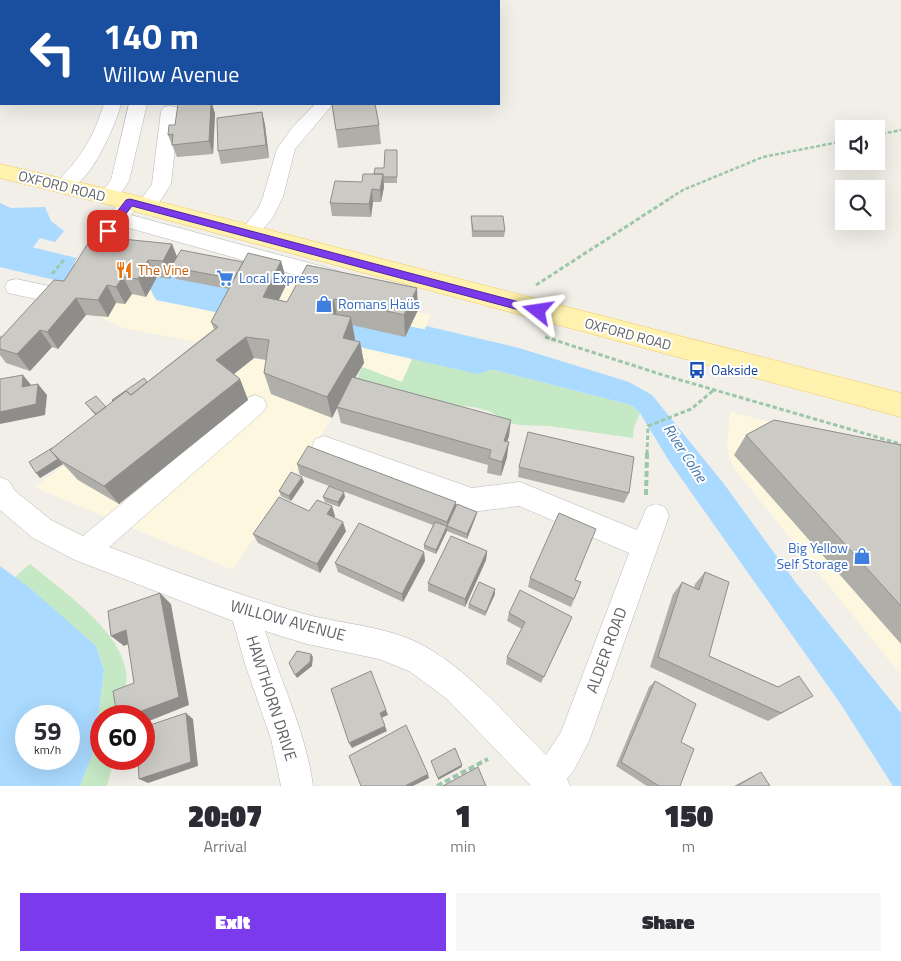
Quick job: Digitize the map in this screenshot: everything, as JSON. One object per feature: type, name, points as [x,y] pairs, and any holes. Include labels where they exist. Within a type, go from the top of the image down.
[{"type":"main road","name":"OXFORD ROAD","points":[[4,171],[64,186],[125,206],[248,234],[409,287],[507,302],[901,405]]},
{"type":"street","points":[[64,186],[91,158],[107,126],[112,105]]},
{"type":"street","points":[[125,206],[120,180],[138,105]]},
{"type":"street","points":[[248,234],[266,212],[273,197],[286,149],[298,132],[323,105]]},
{"type":"street","points":[[38,314],[62,278],[93,251],[125,206],[160,184],[170,111]]},
{"type":"street","points":[[125,206],[304,279],[355,284]]},
{"type":"street","points":[[16,287],[62,278]]},
{"type":"street","points":[[86,550],[255,405]]},
{"type":"street","points":[[324,447],[472,500],[520,494],[623,535],[644,546]]},
{"type":"street","name":"WILLOW AVENUE","points":[[0,489],[6,499],[42,529],[86,550],[245,611],[308,629],[380,644],[402,651],[420,660],[458,688],[550,782]]},
{"type":"street","name":"ALDER ROAD","points":[[550,782],[573,741],[656,516]]},
{"type":"street","name":"HAWTHORN DRIVE","points":[[245,611],[260,664],[284,724],[293,757],[297,786]]},
{"type":"path","points":[[885,133],[901,130]]},
{"type":"path","points":[[507,302],[683,190],[763,157],[835,143]]},
{"type":"path","points":[[540,336],[901,444]]},
{"type":"path","points":[[656,516],[646,509],[648,426],[688,412],[699,405],[715,389]]},
{"type":"path","points":[[438,786],[514,745]]},
{"type":"shaded area","points":[[217,265],[431,315],[402,382],[362,367],[355,382],[233,570],[34,487],[193,371],[218,346],[123,328],[62,299],[78,287]]},
{"type":"shaded area","name":"Big Yellow Self Storage","points":[[730,412],[901,454],[901,675],[733,467],[727,449]]},
{"type":"green space","points":[[416,350],[631,405],[640,413],[634,427],[633,438],[549,426],[510,423],[489,411],[473,407],[429,403],[355,382],[362,367],[402,382]]},
{"type":"green space","points":[[30,564],[86,610],[111,638],[120,652],[125,667],[126,685],[123,705],[100,705],[104,670],[96,646],[15,577]]},
{"type":"green space","points":[[90,760],[90,770],[111,770],[107,786],[80,786]]},
{"type":"water","points":[[0,203],[11,208],[45,207],[51,221],[64,231],[55,242],[40,238],[31,250],[56,258],[44,274],[0,267]]},
{"type":"water","points":[[426,326],[519,348],[629,382],[652,395],[724,484],[796,583],[901,713],[901,786],[893,786],[840,703],[669,461],[640,413],[631,405],[416,350]]},
{"type":"water","points":[[0,566],[31,589],[96,646],[104,670],[100,705],[90,705],[90,760],[80,786],[0,786]]},
{"type":"building","points":[[178,105],[211,105],[209,141],[172,145],[173,134],[168,135],[169,125],[175,125]]},
{"type":"building","points":[[332,105],[375,105],[379,125],[336,130]]},
{"type":"building","points":[[262,112],[266,145],[218,151],[217,118]]},
{"type":"building","points":[[385,150],[397,150],[397,177],[383,177],[383,174],[374,174],[375,168],[384,168]]},
{"type":"building","points":[[363,174],[383,174],[380,190],[372,189],[369,204],[330,203],[335,181],[362,182]]},
{"type":"building","points":[[471,216],[503,216],[505,231],[473,231]]},
{"type":"building","points":[[93,236],[172,244],[163,261],[148,260],[138,279],[123,277],[116,287],[107,285],[98,300],[76,298],[47,332],[40,330],[17,354],[0,349],[0,339],[54,280],[64,281]]},
{"type":"building","points":[[181,250],[243,262],[234,279],[171,267]]},
{"type":"building","points":[[248,253],[281,261],[263,297],[287,302],[307,265],[417,288],[404,315],[334,299],[327,313],[351,317],[343,338],[360,342],[327,397],[264,373],[269,340],[246,337],[216,360],[240,379],[104,486],[61,461],[50,450],[126,391],[131,395],[218,327],[211,322]]},
{"type":"building","points":[[23,375],[22,387],[38,384],[36,404],[0,412],[0,379]]},
{"type":"building","points":[[352,377],[511,420],[504,441],[509,442],[502,462],[489,458],[491,450],[337,407]]},
{"type":"building","points":[[144,378],[147,382],[131,395],[126,391],[112,400]]},
{"type":"building","points":[[96,396],[106,407],[96,414],[85,403]]},
{"type":"building","name":"Big Yellow Self Storage","points":[[774,420],[901,445],[901,606],[746,435]]},
{"type":"building","points":[[528,432],[634,457],[629,493],[519,467]]},
{"type":"building","points":[[308,446],[456,502],[447,522],[297,464]]},
{"type":"building","points":[[52,448],[50,450],[58,459],[36,473],[29,462]]},
{"type":"building","points":[[291,472],[302,477],[289,496],[279,491]]},
{"type":"building","points":[[329,486],[344,492],[338,502],[323,497]]},
{"type":"building","points":[[279,497],[309,511],[317,500],[332,506],[327,514],[343,522],[317,564],[253,534]]},
{"type":"building","points":[[457,504],[477,512],[467,534],[447,526]]},
{"type":"building","points":[[559,513],[596,529],[575,580],[581,582],[574,599],[530,578]]},
{"type":"building","points":[[435,522],[447,526],[436,550],[424,545]]},
{"type":"building","points":[[359,523],[424,552],[402,594],[335,563]]},
{"type":"building","points":[[451,536],[487,551],[465,599],[428,583]]},
{"type":"building","points":[[705,572],[729,582],[709,656],[778,687],[799,676],[813,696],[781,713],[658,657],[682,582],[699,590]]},
{"type":"building","points":[[479,582],[495,589],[486,612],[469,604]]},
{"type":"building","points":[[520,590],[572,617],[544,677],[507,657],[525,622],[509,613]]},
{"type":"building","points":[[160,593],[179,697],[155,706],[115,705],[113,691],[134,683],[126,630],[111,636],[108,611]]},
{"type":"building","points":[[297,651],[311,654],[310,662],[295,675],[289,663]]},
{"type":"building","points":[[371,671],[386,710],[380,713],[385,726],[349,743],[331,689]]},
{"type":"building","points":[[655,681],[696,704],[681,742],[694,749],[680,786],[659,786],[621,762]]},
{"type":"building","points":[[186,713],[191,762],[139,779],[139,770],[155,770],[155,723]]},
{"type":"building","points":[[406,725],[428,774],[405,786],[361,786],[349,756]]},
{"type":"building","points":[[455,748],[462,765],[438,778],[431,761]]},
{"type":"building","points":[[478,767],[486,786],[443,786]]},
{"type":"building","points":[[761,772],[770,786],[737,786]]},
{"type":"waterway","name":"River Colne","points":[[0,239],[10,256],[67,269]]},
{"type":"waterway","name":"River Colne","points":[[170,289],[240,302]]},
{"type":"waterway","name":"River Colne","points":[[339,328],[478,357]]},
{"type":"place","name":"The Vine","points":[[124,270]]},
{"type":"place","name":"Local Express","points":[[225,278]]},
{"type":"place","name":"Romans Haüs","points":[[324,304]]},
{"type":"place","name":"Oakside","points":[[697,370]]},
{"type":"place","name":"Big Yellow Self Storage","points":[[862,556]]},
{"type":"route","points":[[108,231],[130,202],[538,311]]}]
